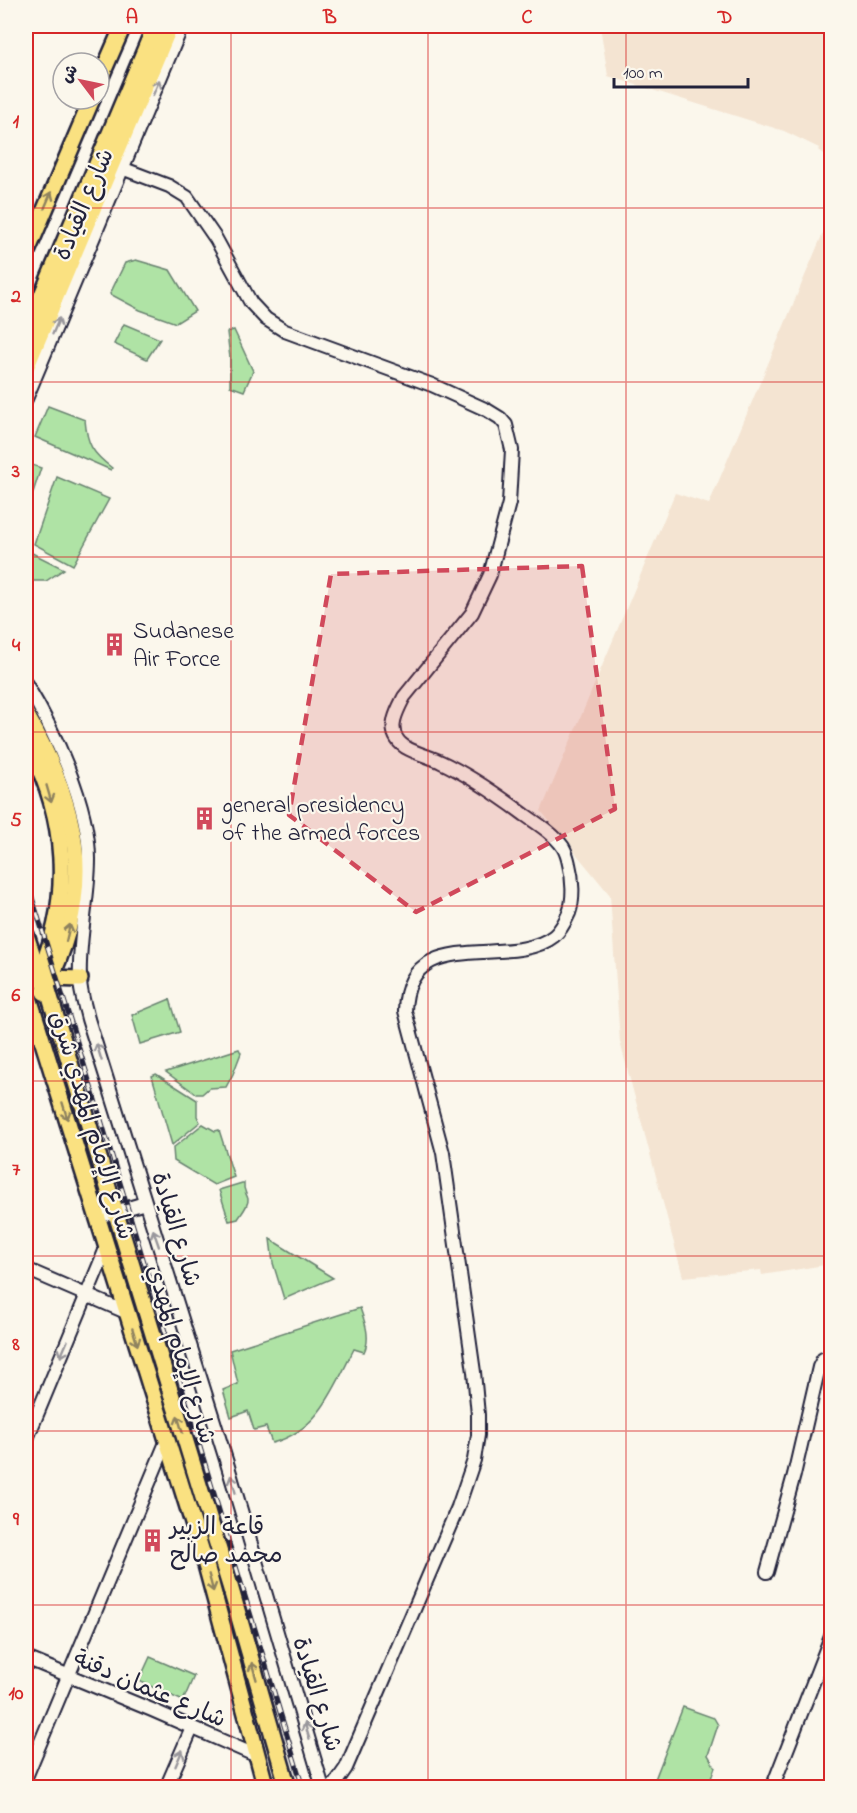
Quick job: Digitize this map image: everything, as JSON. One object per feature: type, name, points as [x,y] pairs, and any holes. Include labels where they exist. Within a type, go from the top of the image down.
[{"type":"main road","points":[[111,54],[123,26]]},
{"type":"main road","name":"شارع القيادة","points":[[26,368],[33,341],[155,26]]},
{"type":"main road","name":"شارع القيادة","points":[[33,341],[116,166],[125,135],[170,26]]},
{"type":"main road","points":[[26,254],[87,111]]},
{"type":"main road","points":[[26,714],[46,748],[59,781],[75,837],[76,876],[72,915],[65,945],[46,980],[28,999]]},
{"type":"main road","points":[[26,741],[46,785],[62,845],[58,908],[46,980]]},
{"type":"main road","name":"شارع الإمام المهدي","points":[[26,936],[46,980],[230,1586],[288,1788]]},
{"type":"main road","points":[[46,980],[80,979]]},
{"type":"main road","name":"شارع الإمام المهدي شرق","points":[[28,999],[207,1565],[266,1788]]},
{"type":"street","name":"شارع القيادة","points":[[116,166],[182,26]]},
{"type":"street","points":[[116,166],[169,186],[187,197],[216,239],[251,303],[266,319],[285,331],[432,385],[488,410],[506,425],[512,450],[509,502],[490,575],[472,613],[404,697],[396,712],[393,729],[396,739],[404,746],[458,770],[551,834],[563,848],[572,878],[570,909],[564,924],[554,937],[519,948],[474,952],[434,960],[421,968],[411,981],[406,996],[405,1011],[443,1153],[474,1372],[478,1414],[477,1435],[474,1460],[458,1507],[346,1768],[332,1788]]},
{"type":"street","name":"شارع القيادة","points":[[26,399],[33,341]]},
{"type":"street","name":"شارع القيادة","points":[[26,684],[56,738],[78,801],[88,843],[89,865],[81,938],[80,979],[88,1019],[226,1463],[323,1788]]},
{"type":"street","points":[[26,1028],[28,999]]},
{"type":"street","points":[[98,1217],[145,1203]]},
{"type":"street","points":[[26,1441],[107,1246]]},
{"type":"street","points":[[26,1269],[128,1313]]},
{"type":"street","points":[[767,1572],[794,1475],[819,1367],[823,1359],[831,1356]]},
{"type":"street","points":[[26,1777],[167,1440]]},
{"type":"street","points":[[772,1788],[831,1634]]},
{"type":"street","name":"شارع عثمان دقنة","points":[[26,1658],[257,1756]]},
{"type":"street","points":[[166,1788],[192,1728]]},
{"type":"highlighted area","points":[[582,566],[615,809],[416,912],[289,815],[331,574]]},
{"type":"shaded area","points":[[600,26],[831,26],[831,160],[818,150],[819,148],[784,131],[608,76]]},
{"type":"shaded area","points":[[831,214],[831,1264],[762,1275],[761,1270],[683,1277],[620,1042],[610,895],[541,811],[675,493],[709,504]]},
{"type":"green space","points":[[136,260],[170,270],[195,311],[176,323],[140,310],[110,294],[125,263]]},
{"type":"green space","points":[[124,324],[160,339],[147,359],[114,344]]},
{"type":"green space","points":[[234,330],[253,371],[244,391],[230,386],[227,332]]},
{"type":"green space","points":[[48,406],[85,420],[87,436],[92,447],[112,468],[111,470],[35,437]]},
{"type":"green space","points":[[26,463],[41,468],[26,514]]},
{"type":"green space","points":[[57,477],[109,499],[73,565],[34,544]]},
{"type":"green space","points":[[32,553],[64,569],[46,581],[26,581],[26,568]]},
{"type":"green space","points":[[170,999],[180,1032],[140,1044],[132,1015]]},
{"type":"green space","points":[[239,1049],[241,1053],[226,1087],[209,1088],[202,1094],[196,1094],[166,1072]]},
{"type":"green space","points":[[156,1074],[197,1100],[197,1116],[200,1122],[172,1145],[152,1076]]},
{"type":"green space","points":[[203,1124],[215,1131],[219,1130],[234,1177],[214,1185],[174,1161],[173,1148]]},
{"type":"green space","points":[[244,1183],[248,1199],[247,1204],[238,1219],[229,1221],[219,1190]]},
{"type":"green space","points":[[270,1239],[333,1278],[284,1299],[273,1263]]},
{"type":"green space","points":[[360,1308],[367,1336],[364,1352],[354,1349],[332,1393],[302,1429],[272,1443],[266,1427],[254,1430],[248,1411],[231,1417],[223,1390],[238,1384],[230,1350]]},
{"type":"green space","points":[[150,1657],[194,1676],[183,1701],[139,1681]]},
{"type":"green space","points":[[683,1707],[714,1718],[718,1725],[708,1755],[715,1767],[708,1787],[652,1787]]},
{"type":"railway","points":[[26,878],[303,1788]]},
{"type":"place","name":"Sudanese Air Force","points":[[115,644]]},
{"type":"place","name":"general presidency of the armed forces","points":[[204,818]]},
{"type":"place","name":"قاعة الزبير محمد صالح","points":[[152,1540]]}]
